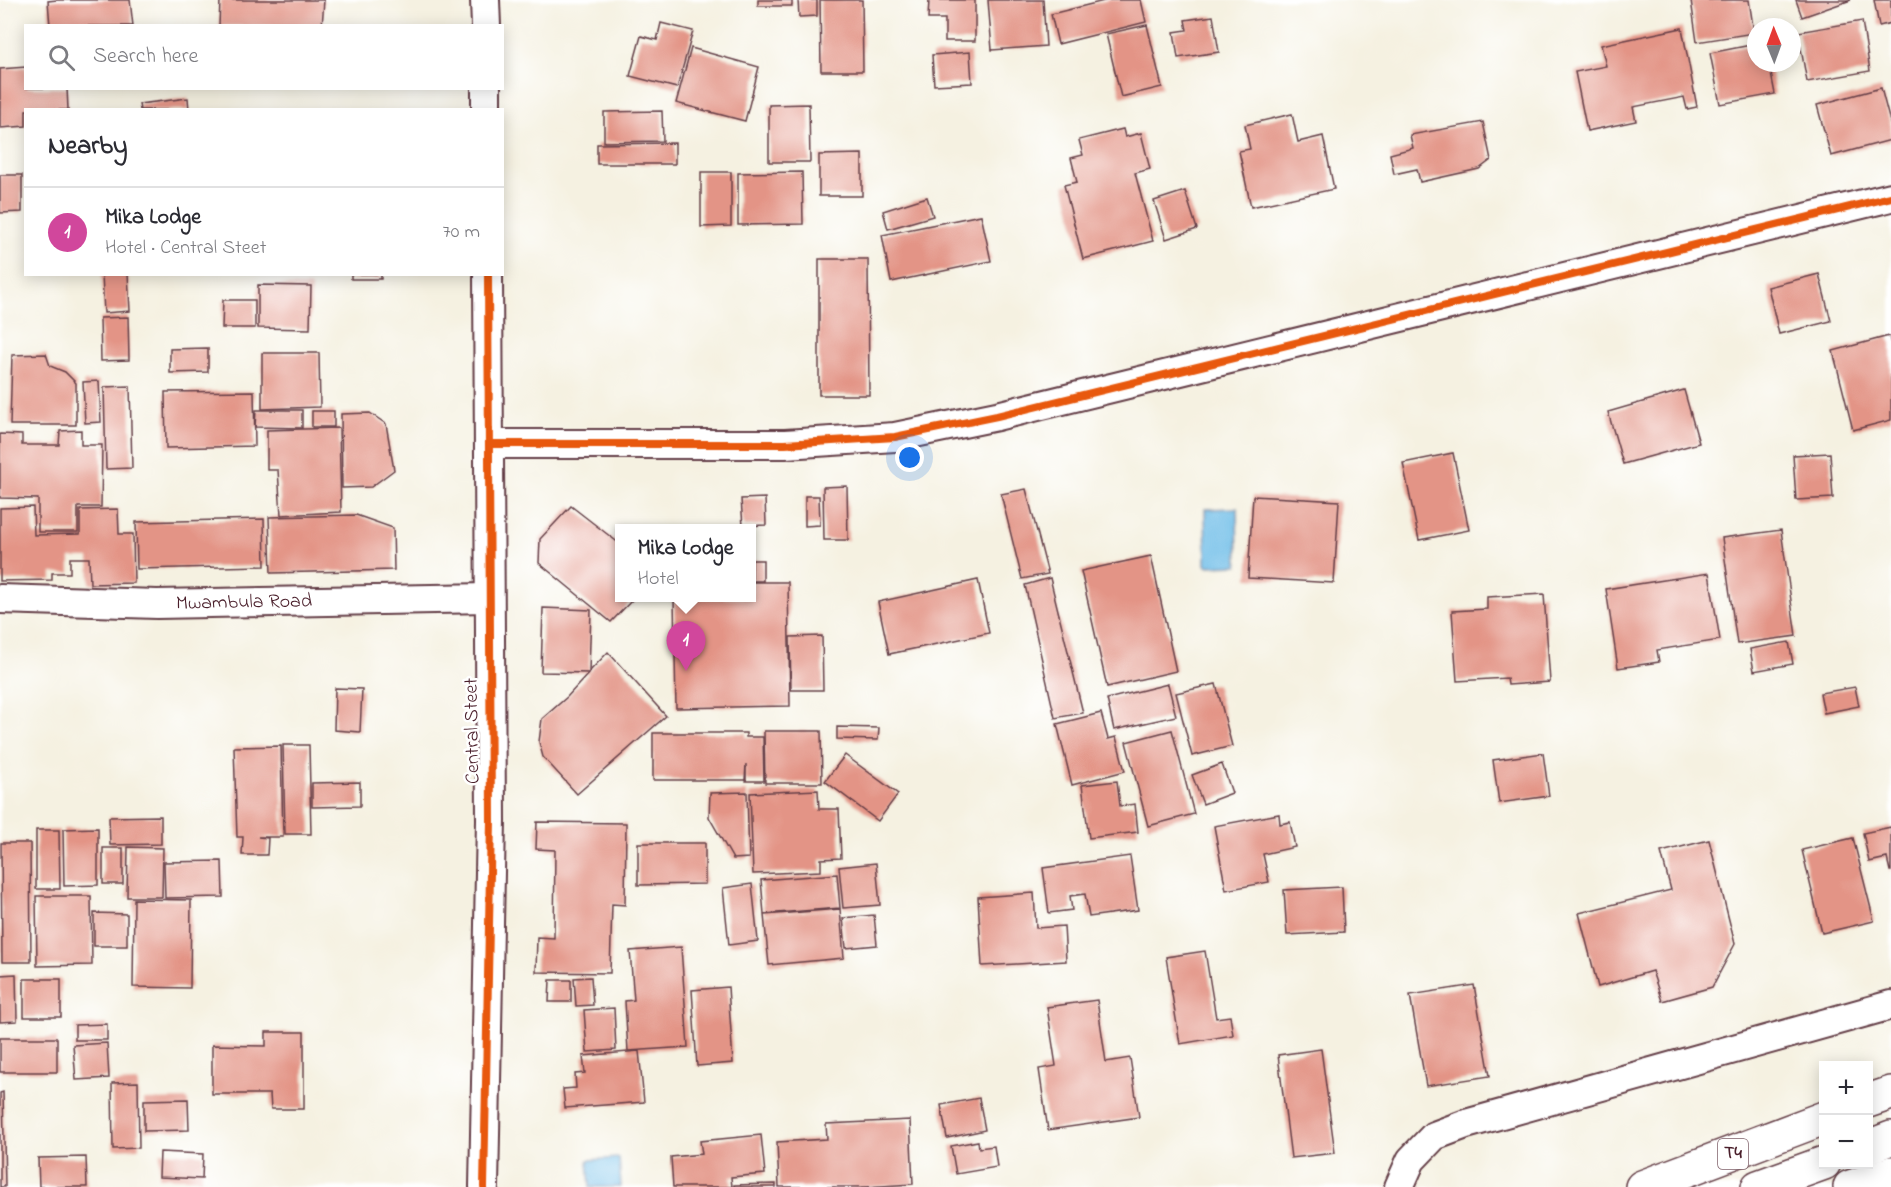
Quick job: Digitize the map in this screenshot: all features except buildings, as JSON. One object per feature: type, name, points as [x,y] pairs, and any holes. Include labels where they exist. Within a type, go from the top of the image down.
[{"type":"main road","points":[[1873,1100],[1891,1093]]},
{"type":"main road","name":"T4","points":[[1642,1187],[1819,1121]]},
{"type":"main road","points":[[1873,1145],[1891,1138]]},
{"type":"main road","name":"T4","points":[[1758,1187],[1819,1165]]},
{"type":"main road","points":[[1850,1187],[1891,1173]]},
{"type":"street","points":[[485,0],[486,24]]},
{"type":"street","points":[[486,90],[486,108]]},
{"type":"street","points":[[490,444],[785,444],[895,437],[997,416],[1891,197]]},
{"type":"street","name":"Central Steet","points":[[484,1187],[491,820],[488,276]]},
{"type":"street","name":"Mwambula Road","points":[[0,599],[157,604],[489,598]]},
{"type":"street","points":[[1399,1187],[1411,1160],[1434,1136],[1467,1124],[1891,1005]]},
{"type":"water","points":[[1237,508],[1238,565],[1206,566],[1205,509]]},
{"type":"water","points":[[619,1158],[621,1187],[590,1187],[588,1160]]},
{"type":"cycle path","points":[[490,444],[785,444],[895,437],[997,416],[1891,197]]},
{"type":"cycle path","points":[[484,1187],[491,820],[488,276]]},
{"type":"place","name":"Mika Lodge","points":[[686,671]]}]
